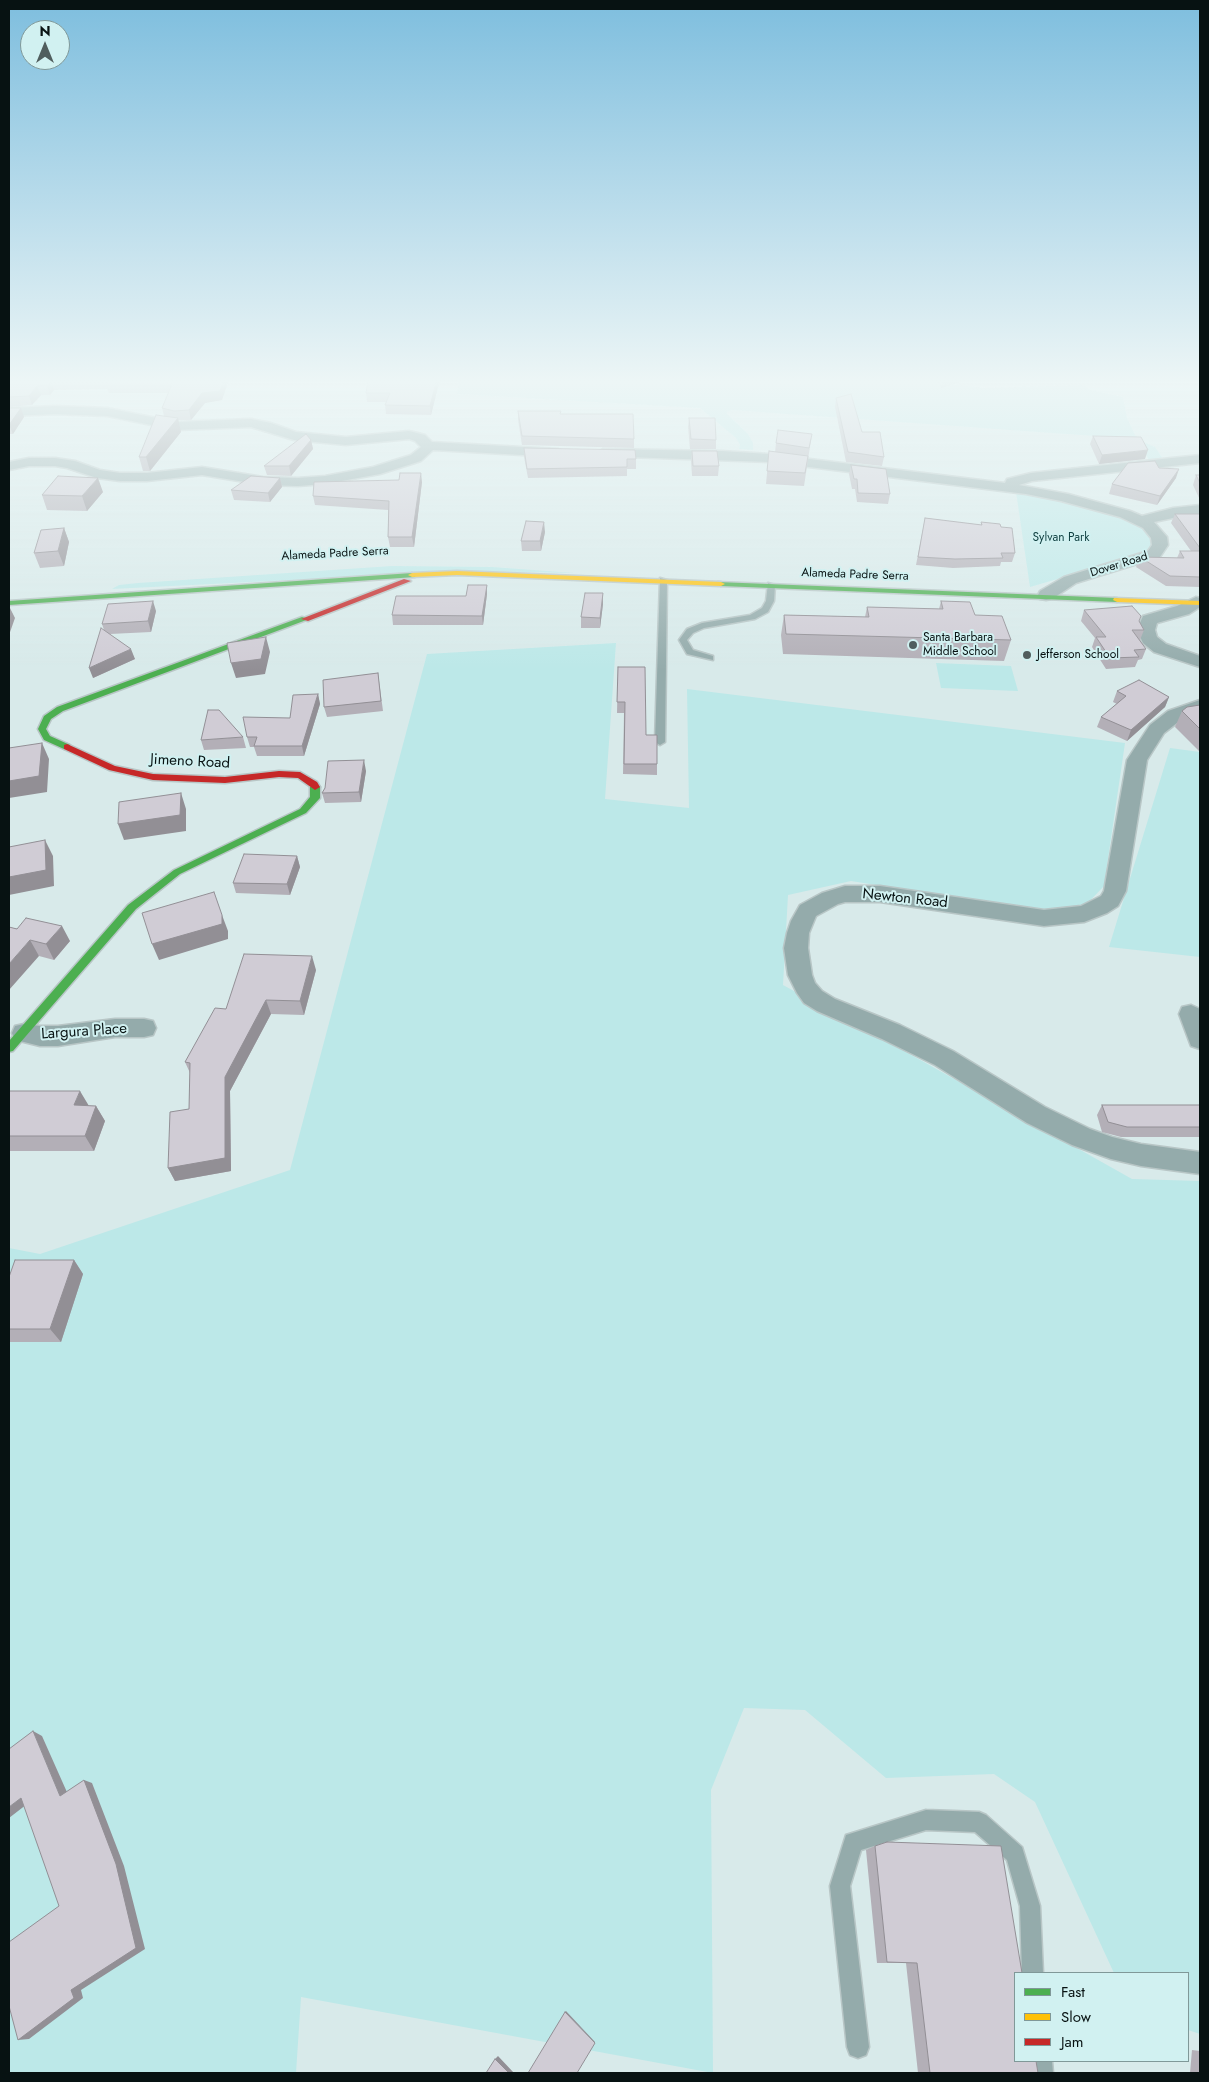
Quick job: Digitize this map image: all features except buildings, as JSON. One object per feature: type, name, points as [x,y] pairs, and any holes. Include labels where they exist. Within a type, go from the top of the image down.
[{"type":"street","points":[[114,476],[156,476]]},
{"type":"street","points":[[227,476],[263,482],[298,482],[346,476]]},
{"type":"street","name":"Dover Road","points":[[912,476],[1054,495],[1117,511],[1142,521],[1159,537],[1160,545],[1157,552],[1070,580],[1046,595]]},
{"type":"street","points":[[1001,487],[1031,478],[1047,476]]},
{"type":"street","points":[[1142,521],[1173,513],[1200,510]]},
{"type":"street","name":"Alameda Padre Serra","points":[[409,564],[565,570],[664,580]]},
{"type":"street","name":"Alameda Padre Serra","points":[[9,603],[421,574],[471,573],[1088,598],[1199,600]]},
{"type":"street","name":"Jimeno Road","points":[[16,1041],[132,907],[158,885],[177,872],[303,811],[316,798],[314,784],[300,775],[279,774],[225,780],[186,780],[153,777],[112,768],[47,738],[42,729],[47,718],[60,709],[372,595],[421,574]]},
{"type":"street","points":[[9,599],[99,585]]},
{"type":"street","name":"Alameda Padre Serra","points":[[1046,595],[1077,592],[1199,600]]},
{"type":"street","points":[[1199,600],[1183,610],[1149,620],[1146,630],[1149,638],[1160,648],[1200,662]]},
{"type":"street","name":"Newton Road","points":[[1200,706],[1175,715],[1157,729],[1137,760],[1116,891],[1110,901],[1099,908],[1084,914],[1044,918],[880,894],[845,894],[830,898],[808,911],[800,927],[796,948],[800,975],[805,987],[813,997],[826,1004],[891,1032],[944,1058],[1036,1114],[1081,1137],[1112,1148],[1142,1155],[1200,1163]]},
{"type":"street","points":[[1191,1014],[1200,1039]]},
{"type":"street","name":"Largura Place","points":[[16,1041],[116,1028],[144,1028]]},
{"type":"lane","points":[[660,742],[664,580]]},
{"type":"lane","points":[[710,658],[690,652],[683,640],[690,631],[702,626],[752,617],[765,610],[770,601],[771,585]]},
{"type":"lane","points":[[858,2047],[840,1886],[853,1842],[926,1820],[980,1822],[1015,1854],[1030,1906],[1032,1972]]},
{"type":"green space","name":"Sylvan Park","points":[[1016,492],[1067,501],[1121,516],[1146,528],[1156,543],[1147,553],[1030,587]]},
{"type":"green space","points":[[392,566],[492,567],[575,573],[471,571],[112,589],[119,585],[138,583]]},
{"type":"green space","points":[[616,643],[605,799],[689,808],[687,689],[1125,743],[1104,886],[1084,907],[1041,911],[851,881],[788,895],[783,985],[1132,1179],[1200,1181],[1200,2034],[1189,2030],[1189,1972],[1114,1972],[1035,1802],[994,1774],[886,1778],[805,1710],[744,1708],[711,1790],[713,2073],[301,1997],[296,2073],[9,2073],[9,1248],[40,1254],[290,1170],[427,654]]},
{"type":"green space","points":[[936,663],[1011,666],[1018,691],[941,688]]},
{"type":"green space","points":[[1170,748],[1200,752],[1200,957],[1109,947]]},
{"type":"traffic: fast","points":[[9,603],[412,575]]},
{"type":"traffic: fast","points":[[721,584],[1117,600]]},
{"type":"traffic: fast","points":[[67,747],[47,738],[42,729],[47,718],[60,709],[305,619]]},
{"type":"traffic: fast","points":[[9,1048],[132,907],[177,872],[303,811],[315,798],[315,787]]},
{"type":"traffic: slow","points":[[412,575],[457,573],[721,584]]},
{"type":"traffic: slow","points":[[1117,600],[1200,603]]},
{"type":"traffic: jam","points":[[305,619],[407,581]]},
{"type":"traffic: jam","points":[[67,747],[112,768],[153,777],[225,780],[279,774],[300,775],[314,784],[315,787]]},
{"type":"place","name":"Santa Barbara Middle School","points":[[913,645]]},
{"type":"place","name":"Jefferson School","points":[[1027,655]]}]
